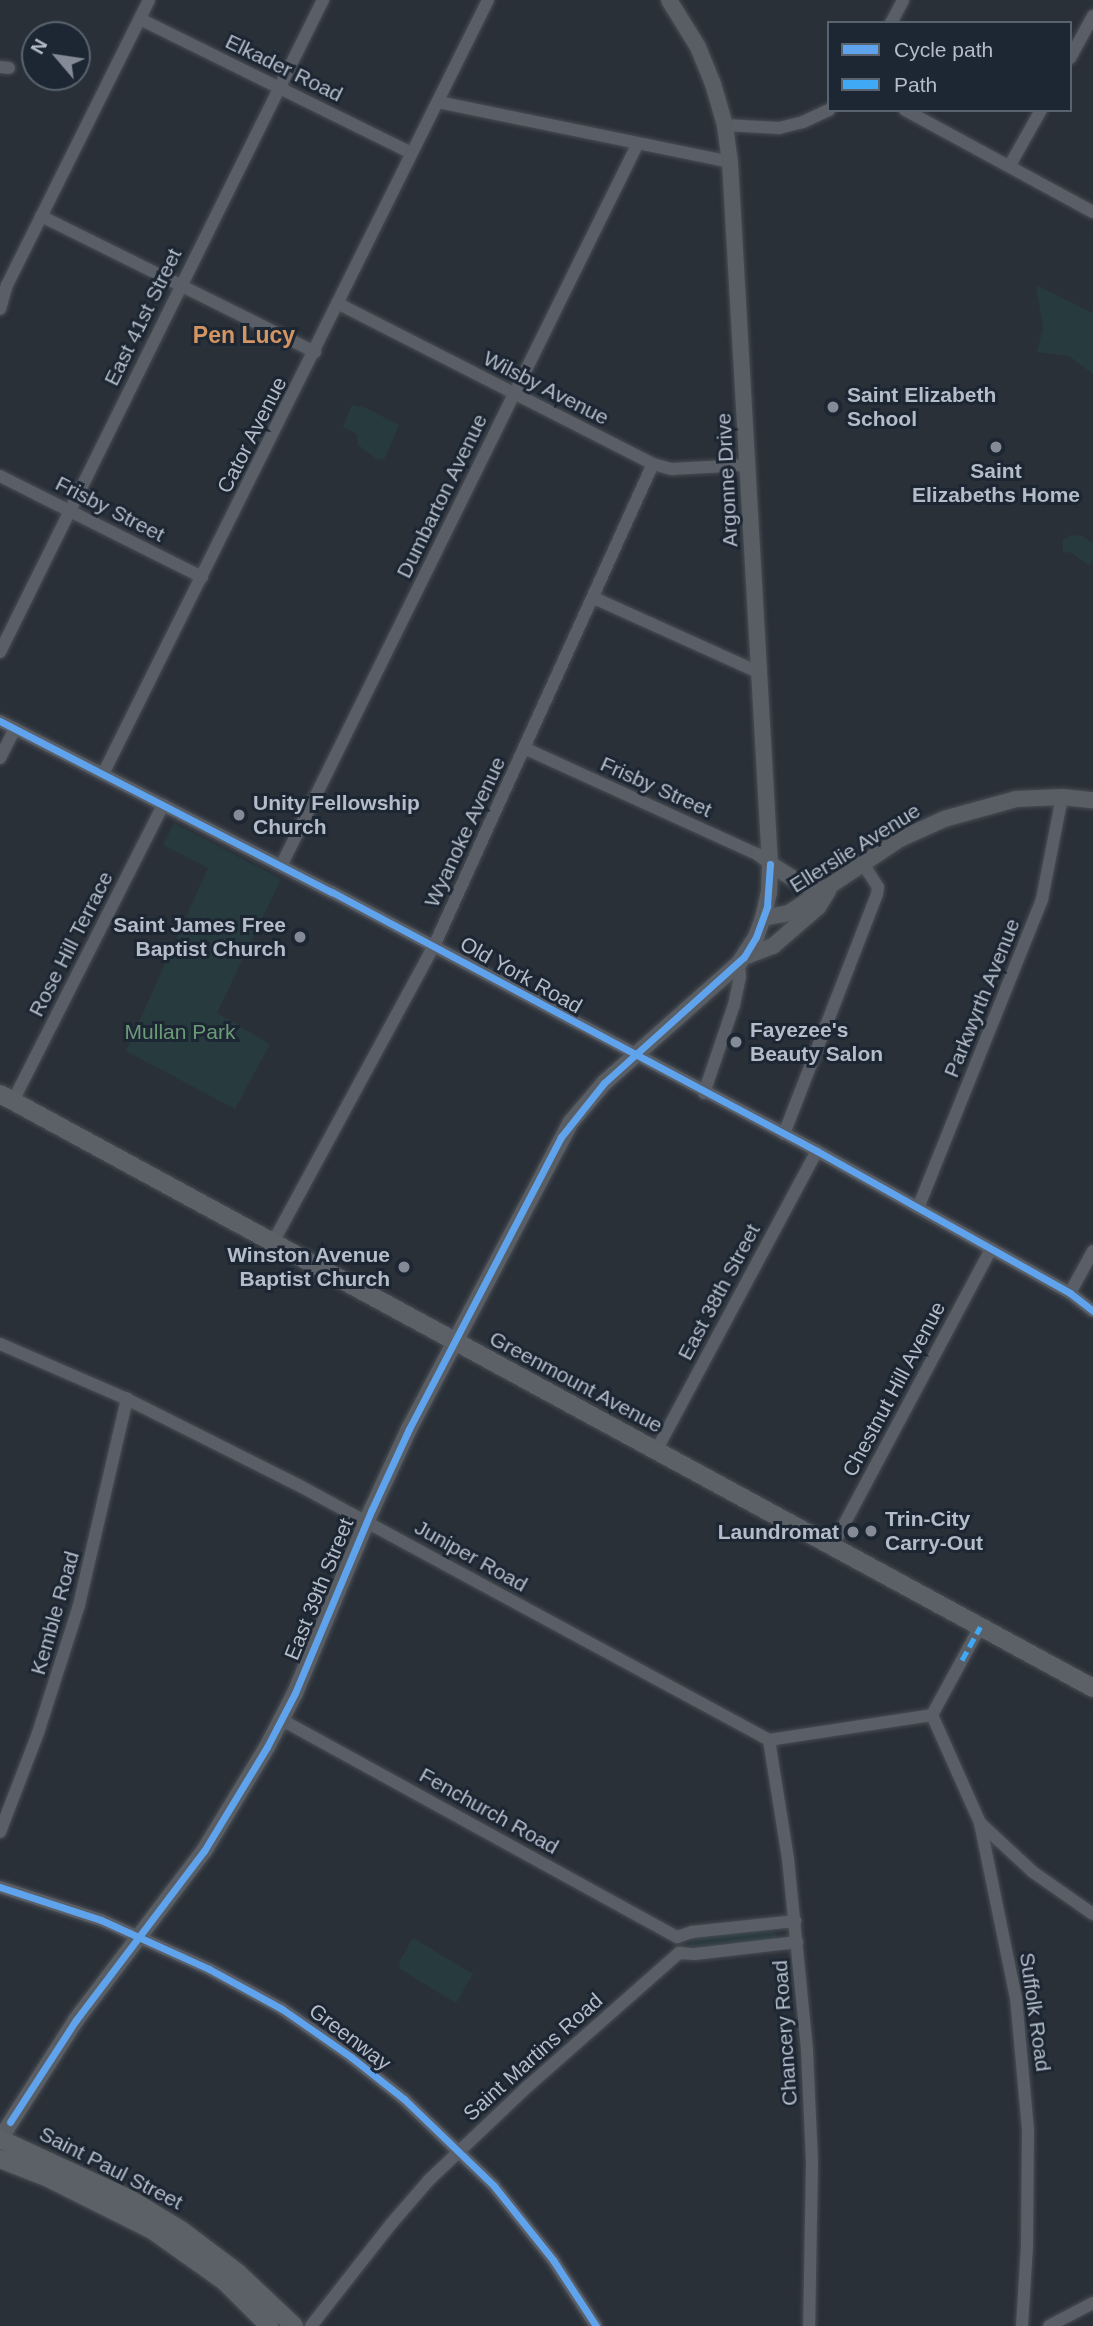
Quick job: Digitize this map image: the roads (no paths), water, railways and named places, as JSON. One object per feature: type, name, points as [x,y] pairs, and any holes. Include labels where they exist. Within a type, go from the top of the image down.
[{"type":"main road","name":"Argonne Drive","points":[[669,0],[698,47],[724,125],[730,162],[770,864],[769,893],[763,918],[741,960]]},
{"type":"main road","name":"Ellerslie Avenue","points":[[763,918],[783,917],[922,828],[966,811],[1016,799],[1062,797],[1093,800]]},
{"type":"main road","points":[[634,1056],[741,960],[773,946],[818,907],[829,889],[804,885],[770,864]]},
{"type":"main road","name":"East 39th Street","points":[[0,2139],[51,2055],[232,1810],[282,1720],[366,1521],[453,1341],[571,1122],[594,1092],[634,1056]]},
{"type":"main road","name":"Greenmount Avenue","points":[[6,1098],[1093,1688]]},
{"type":"main road","name":"Saint Paul Street","points":[[0,2139],[109,2188],[181,2230],[238,2273],[294,2326]]},
{"type":"main road","name":"Saint Paul Street","points":[[0,2159],[46,2177],[152,2230],[221,2279],[269,2326]]},
{"type":"street","points":[[0,309],[7,285],[149,0]]},
{"type":"street","name":"East 41st Street","points":[[0,652],[323,0]]},
{"type":"street","name":"Cator Avenue","points":[[103,774],[488,0]]},
{"type":"street","points":[[892,21],[903,0]]},
{"type":"street","points":[[1072,55],[1089,34],[1093,16]]},
{"type":"street","name":"Elkader Road","points":[[140,19],[411,153]]},
{"type":"street","points":[[438,102],[730,162]]},
{"type":"street","points":[[724,125],[779,128],[803,122],[827,111]]},
{"type":"street","points":[[909,112],[1093,212]]},
{"type":"street","points":[[1010,165],[1040,112]]},
{"type":"street","name":"Dumbarton Avenue","points":[[281,866],[638,143]]},
{"type":"street","points":[[41,216],[315,352]]},
{"type":"street","name":"Wilsby Avenue","points":[[337,303],[653,464],[672,469],[747,465]]},
{"type":"street","name":"Wyanoke Avenue","points":[[272,1244],[433,946],[653,464]]},
{"type":"street","name":"Frisby Street","points":[[0,476],[202,578]]},
{"type":"street","points":[[594,598],[758,672]]},
{"type":"street","name":"Old York Road","points":[[0,721],[433,946],[784,1134],[1070,1293],[1093,1311]]},
{"type":"street","points":[[0,758],[15,729]]},
{"type":"street","name":"Frisby Street","points":[[524,748],[757,854],[770,864]]},
{"type":"street","name":"Parkwyrth Avenue","points":[[918,1208],[1042,899],[1062,797]]},
{"type":"street","name":"Rose Hill Terrace","points":[[6,1098],[163,805]]},
{"type":"street","points":[[784,1134],[877,894],[878,887],[863,864]]},
{"type":"street","points":[[704,1093],[734,1005],[741,960]]},
{"type":"street","name":"East 38th Street","points":[[656,1451],[817,1152]]},
{"type":"street","name":"Chestnut Hill Avenue","points":[[832,1547],[991,1249]]},
{"type":"street","points":[[1070,1293],[1093,1251]]},
{"type":"street","name":"Juniper Road","points":[[0,1344],[127,1399],[366,1521],[769,1740]]},
{"type":"street","name":"Kemble Road","points":[[0,1832],[38,1733],[79,1605],[127,1399]]},
{"type":"street","points":[[769,1740],[932,1715],[980,1627]]},
{"type":"street","name":"Suffolk Road","points":[[932,1715],[980,1823],[1016,1998],[1025,2083],[1028,2221],[1022,2326]]},
{"type":"street","name":"Fenchurch Road","points":[[282,1720],[677,1937]]},
{"type":"street","name":"Chancery Road","points":[[769,1740],[795,1921],[812,2150],[809,2326]]},
{"type":"street","points":[[980,1823],[1033,1872],[1093,1914]]},
{"type":"street","name":"Greenway","points":[[0,1887],[75,1910],[138,1937],[209,1969],[309,2026],[396,2093],[459,2150],[525,2224],[596,2326]]},
{"type":"street","points":[[795,1921],[692,1932],[677,1937],[679,1953],[695,1954],[797,1942]]},
{"type":"street","name":"Saint Martins Road","points":[[311,2326],[391,2224],[459,2150],[679,1953]]},
{"type":"street","points":[[1049,2326],[1093,2303]]},
{"type":"place","name":"Saint Elizabeth School","points":[[833,407]]},
{"type":"place","name":"Saint Elizabeths Home","points":[[996,447]]},
{"type":"place","name":"Unity Fellowship Church","points":[[239,815]]},
{"type":"place","name":"Saint James Free Baptist Church","points":[[300,937]]},
{"type":"place","name":"Fayezee's Beauty Salon","points":[[736,1042]]},
{"type":"place","name":"Winston Avenue Baptist Church","points":[[404,1267]]},
{"type":"place","name":"Trin-City Carry-Out","points":[[871,1531]]},
{"type":"place","name":"Laundromat","points":[[853,1532]]},
{"type":"district","name":"Pen Lucy","points":[[244,335]]},
{"type":"park label","name":"Mullan Park","points":[[180,1032]]}]
